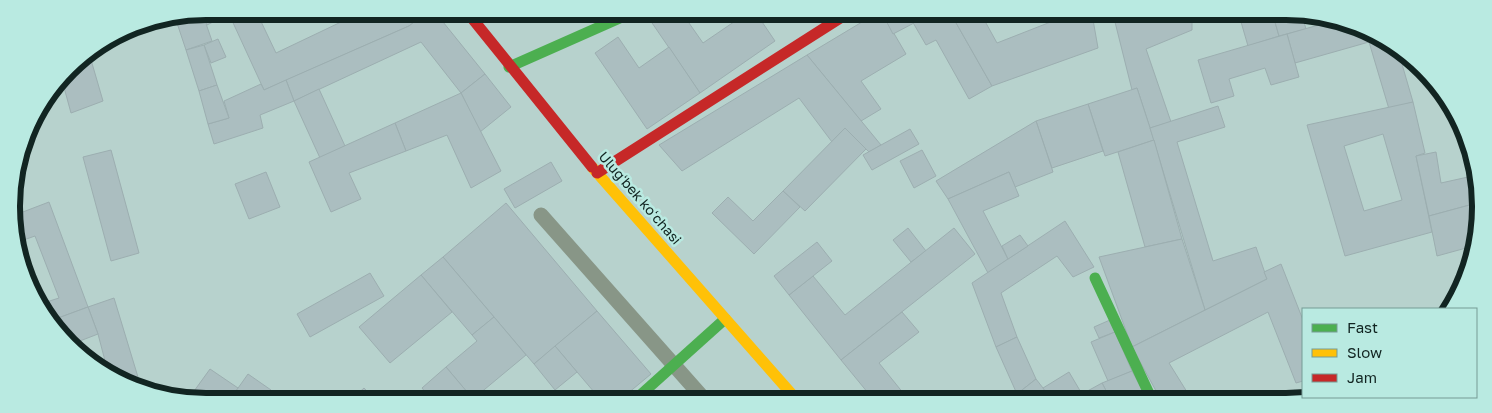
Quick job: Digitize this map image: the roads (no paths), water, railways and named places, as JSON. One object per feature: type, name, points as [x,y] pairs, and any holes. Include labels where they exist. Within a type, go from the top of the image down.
[{"type":"street","name":"Ulugʻbek koʻchasi","points":[[473,20],[509,67],[597,173],[791,393]]},
{"type":"street","points":[[509,67],[615,20]]},
{"type":"street","points":[[597,173],[837,20]]},
{"type":"street","points":[[1095,278],[1149,393]]},
{"type":"street","points":[[643,393],[725,319]]},
{"type":"lane","points":[[541,215],[699,393]]}]
